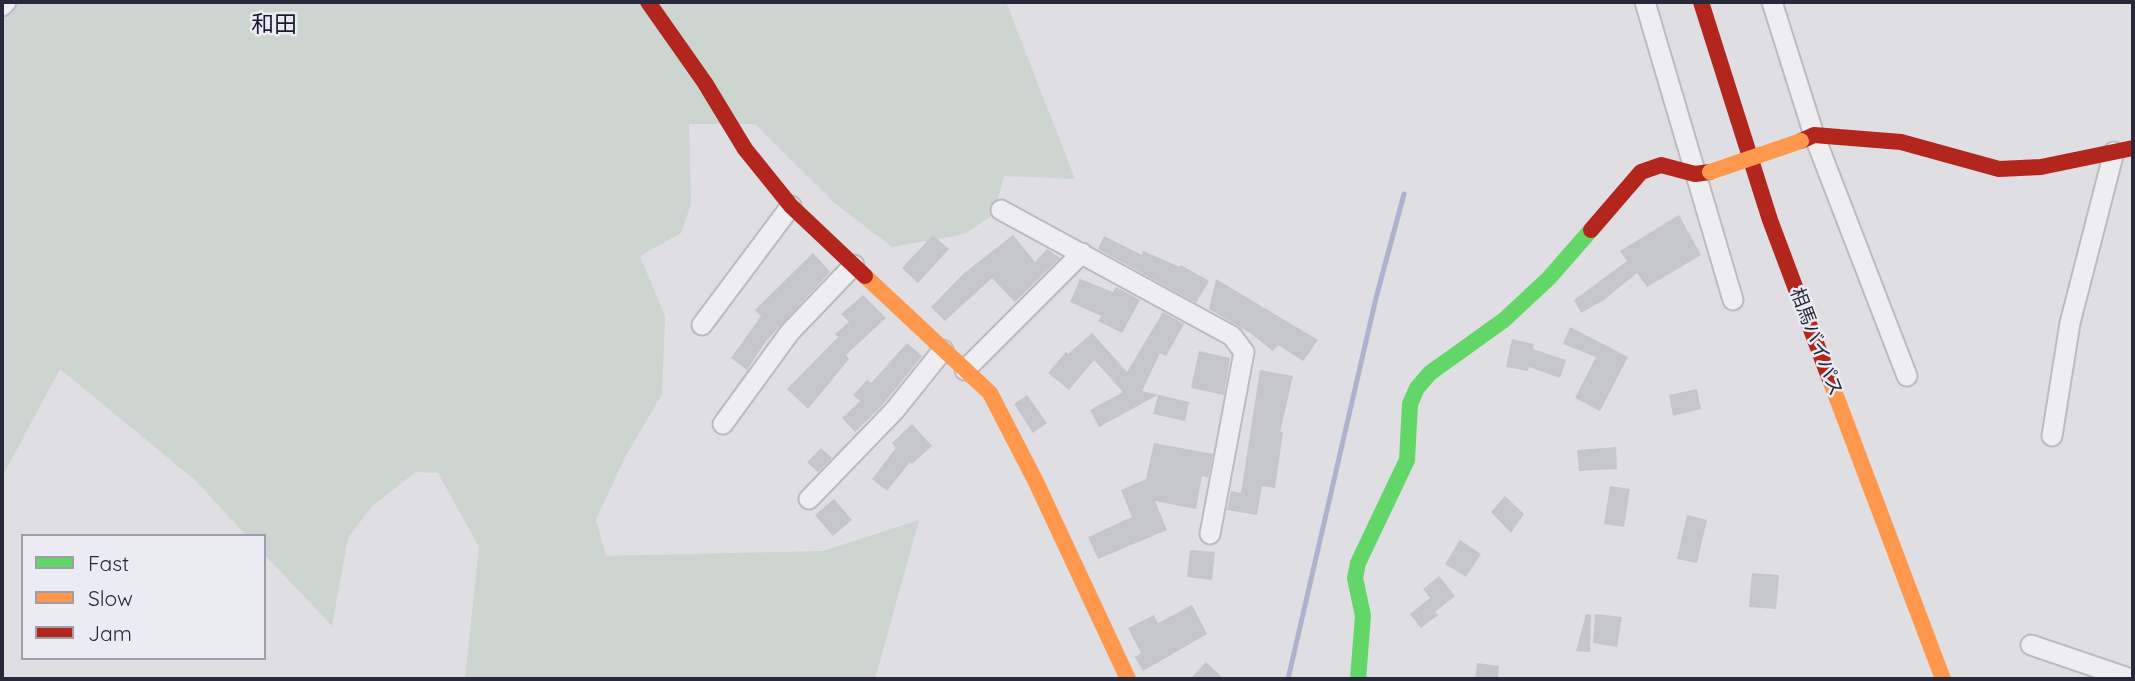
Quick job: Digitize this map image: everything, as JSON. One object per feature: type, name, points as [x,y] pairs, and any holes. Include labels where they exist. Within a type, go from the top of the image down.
[{"type":"main road","points":[[648,2],[698,72],[745,149],[792,206],[990,393],[1048,505],[1128,679]]},
{"type":"main road","name":"相馬バイパス","points":[[1701,2],[1770,220],[1943,679]]},
{"type":"main road","points":[[1358,679],[1363,644],[1363,616],[1355,578],[1358,563],[1407,460],[1410,404],[1417,388],[1430,373],[1504,320],[1549,278],[1640,172],[1661,165],[1703,173],[1807,138],[1901,142],[1999,169],[2041,167],[2124,150]]},
{"type":"street","points":[[2,6],[6,2]]},
{"type":"street","points":[[1645,2],[1703,173],[1733,300]]},
{"type":"street","points":[[1772,2],[1807,138],[1907,376]]},
{"type":"street","points":[[2052,436],[2070,323],[2124,150]]},
{"type":"street","points":[[702,325],[792,206]]},
{"type":"street","points":[[1001,210],[1232,336],[1244,352],[1210,534]]},
{"type":"street","points":[[965,370],[1082,253]]},
{"type":"street","points":[[723,424],[790,332],[854,265]]},
{"type":"street","points":[[809,499],[894,411],[943,350]]},
{"type":"street","points":[[2031,645],[2132,679]]},
{"type":"shaded area","points":[[2,2],[1006,2],[1075,179],[1004,176],[994,214],[965,234],[892,247],[837,205],[755,124],[689,124],[691,204],[681,233],[640,256],[665,316],[662,394],[624,459],[596,520],[606,556],[823,551],[919,520],[875,679],[465,679],[479,547],[438,473],[416,472],[372,506],[348,538],[332,626],[266,556],[266,534],[245,534],[195,480],[60,369],[2,477]]},
{"type":"building","points":[[1679,215],[1701,255],[1647,287],[1637,273],[1604,300],[1581,313],[1574,300],[1627,261],[1620,251]]},
{"type":"building","points":[[933,235],[949,249],[918,283],[902,268]]},
{"type":"building","points":[[1013,235],[1035,262],[1047,249],[1060,258],[1015,302],[992,278],[945,321],[931,307],[963,274]]},
{"type":"building","points":[[1104,236],[1142,255],[1143,251],[1180,267],[1181,265],[1209,281],[1196,303],[1098,249]]},
{"type":"building","points":[[813,253],[830,272],[766,341],[747,370],[731,358],[761,316],[755,310]]},
{"type":"building","points":[[1080,279],[1113,292],[1116,287],[1140,300],[1122,333],[1098,321],[1101,316],[1070,302]]},
{"type":"building","points":[[1216,279],[1318,340],[1303,361],[1278,345],[1273,351],[1250,333],[1209,309]]},
{"type":"building","points":[[863,295],[886,318],[846,355],[849,359],[808,409],[787,389],[838,337],[835,334],[849,322],[841,314]]},
{"type":"building","points":[[1163,312],[1184,324],[1166,356],[1160,353],[1142,391],[1189,402],[1185,421],[1153,414],[1158,395],[1099,427],[1090,410],[1123,392],[1094,360],[1069,390],[1048,373],[1066,352],[1068,354],[1092,333],[1127,372]]},
{"type":"building","points":[[1570,327],[1628,357],[1600,411],[1575,398],[1596,357],[1563,344]]},
{"type":"building","points":[[1512,339],[1534,344],[1533,349],[1566,360],[1560,378],[1529,367],[1528,371],[1506,367]]},
{"type":"building","points":[[907,343],[922,356],[880,408],[855,432],[842,418],[860,401],[853,395],[867,380],[871,383]]},
{"type":"building","points":[[1199,351],[1230,358],[1224,395],[1191,388]]},
{"type":"building","points":[[1260,370],[1293,376],[1280,432],[1283,432],[1275,488],[1262,486],[1257,515],[1227,510],[1231,491],[1241,493]]},
{"type":"building","points":[[1697,389],[1701,409],[1673,416],[1669,395]]},
{"type":"building","points":[[1027,395],[1047,423],[1033,433],[1014,404]]},
{"type":"building","points":[[912,424],[932,446],[912,464],[910,462],[887,491],[872,479],[896,448],[892,443]]},
{"type":"building","points":[[1154,443],[1213,454],[1208,478],[1202,476],[1196,509],[1155,501],[1167,530],[1098,559],[1088,537],[1132,517],[1121,490],[1146,479]]},
{"type":"building","points":[[1616,447],[1617,469],[1579,471],[1577,450]]},
{"type":"building","points":[[821,448],[832,458],[818,472],[807,462]]},
{"type":"building","points":[[1610,486],[1630,489],[1624,527],[1604,524]]},
{"type":"building","points":[[1505,496],[1524,514],[1511,533],[1491,512]]},
{"type":"building","points":[[834,499],[852,520],[833,536],[815,515]]},
{"type":"building","points":[[1687,515],[1707,520],[1697,563],[1677,559]]},
{"type":"building","points":[[1460,540],[1481,554],[1466,577],[1445,564]]},
{"type":"building","points":[[1190,550],[1215,552],[1212,580],[1187,577]]},
{"type":"building","points":[[1752,573],[1779,575],[1776,609],[1749,607]]},
{"type":"building","points":[[1439,576],[1455,596],[1435,612],[1438,615],[1421,628],[1410,614],[1430,598],[1423,589]]},
{"type":"building","points":[[1192,605],[1207,634],[1143,671],[1135,657],[1141,653],[1128,628],[1154,615],[1158,623]]},
{"type":"building","points":[[1586,614],[1591,615],[1590,652],[1576,651]]},
{"type":"building","points":[[1595,614],[1622,617],[1617,647],[1593,643]]},
{"type":"building","points":[[1206,662],[1224,679],[1190,679]]},
{"type":"building","points":[[1477,663],[1499,666],[1498,679],[1475,679]]},
{"type":"waterway","points":[[1288,679],[1376,298],[1404,194]]},
{"type":"traffic: fast","points":[[1358,679],[1363,616],[1355,578],[1358,563],[1407,460],[1410,404],[1417,388],[1430,373],[1504,320],[1549,278],[1591,230]]},
{"type":"traffic: slow","points":[[1710,172],[1801,141]]},
{"type":"traffic: slow","points":[[865,276],[990,393],[1036,482],[1128,679]]},
{"type":"traffic: slow","points":[[1830,380],[1943,679]]},
{"type":"traffic: jam","points":[[648,2],[705,83],[745,149],[791,206],[865,276]]},
{"type":"traffic: jam","points":[[1701,2],[1770,220],[1830,380]]},
{"type":"traffic: jam","points":[[1801,141],[1814,135],[1901,142],[1999,169],[2041,167],[2133,148]]},
{"type":"traffic: jam","points":[[1591,230],[1641,172],[1661,165],[1695,174],[1710,172]]},
{"type":"district","name":"和田","points":[[274,25]]}]
